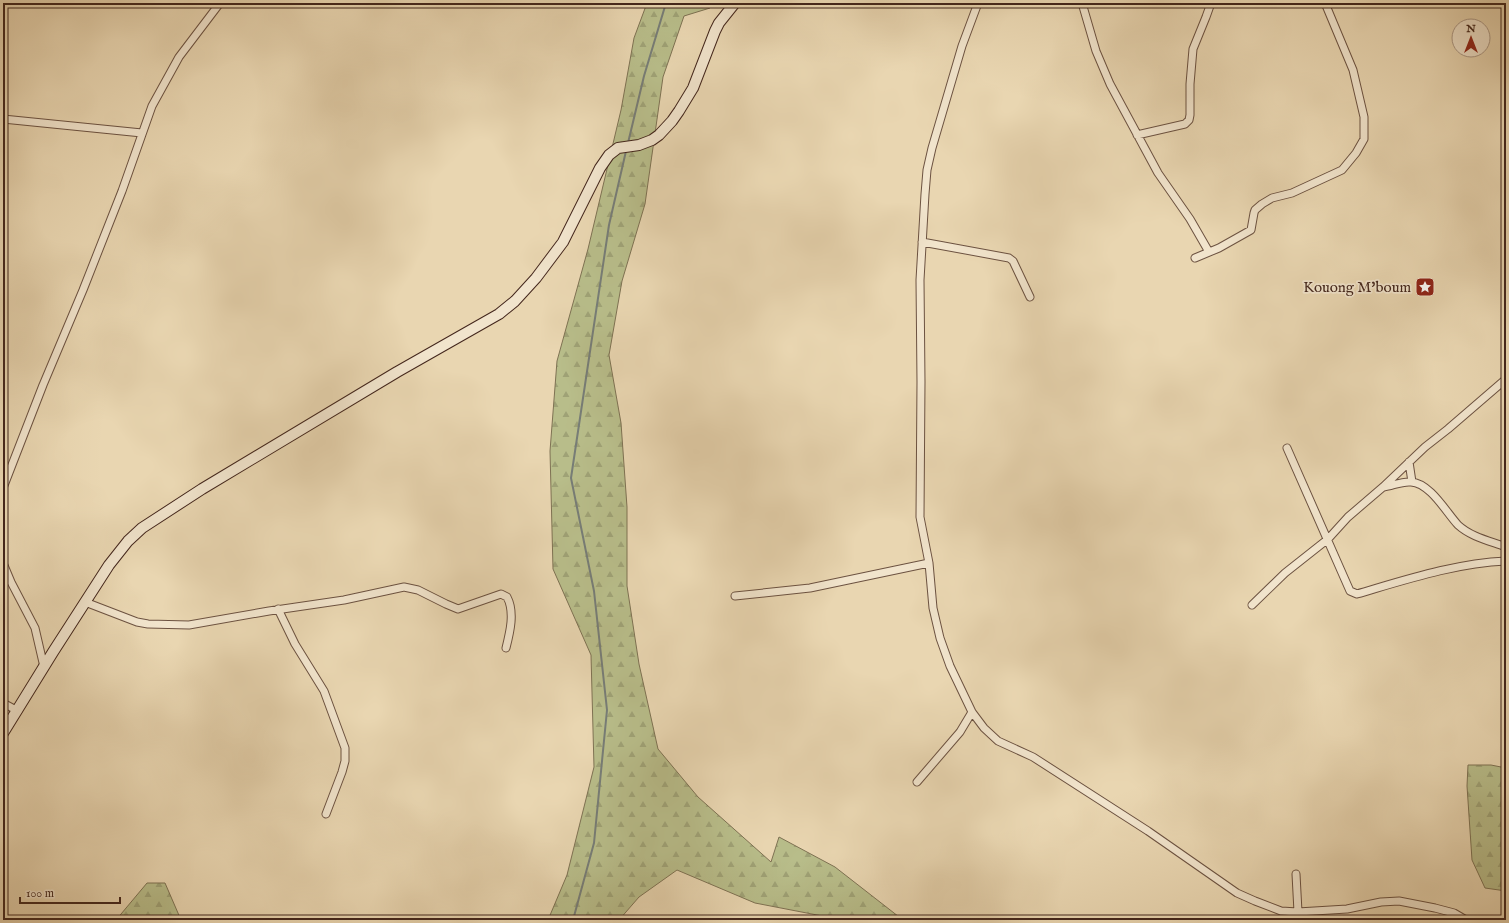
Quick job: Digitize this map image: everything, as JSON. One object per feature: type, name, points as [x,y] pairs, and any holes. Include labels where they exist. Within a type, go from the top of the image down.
[{"type":"street","points":[[3,6],[6,3]]},
{"type":"street","points":[[3,488],[40,392],[83,290],[122,191],[152,106],[179,57],[220,3]]},
{"type":"street","points":[[3,733],[85,602],[128,541],[154,520],[202,489],[390,376],[499,314],[515,301],[536,278],[563,242],[608,155],[618,148],[639,145],[652,140],[659,135],[680,111],[692,88],[717,27],[736,3]]},
{"type":"street","points":[[978,3],[962,46],[927,170],[920,280],[920,517],[929,563],[933,608],[940,638],[950,666],[972,712],[984,728],[998,741],[1033,756],[1148,831],[1237,893],[1274,909],[1298,912],[1347,908],[1381,902],[1399,901],[1454,913],[1466,920]]},
{"type":"street","points":[[1082,3],[1096,51],[1110,84],[1158,173],[1190,219],[1209,252]]},
{"type":"street","points":[[1137,135],[1184,124],[1189,120],[1193,50],[1206,18],[1210,3]]},
{"type":"street","points":[[1195,258],[1251,230],[1255,210],[1272,198],[1298,190],[1342,170],[1364,139],[1364,117],[1353,70],[1325,3]]},
{"type":"street","points":[[3,119],[142,133]]},
{"type":"street","points":[[922,242],[1009,258],[1015,266],[1030,297]]},
{"type":"street","points":[[1252,605],[1285,573],[1328,539],[1348,517],[1383,488],[1425,446],[1448,429],[1506,379]]},
{"type":"street","points":[[1287,448],[1350,591],[1358,594],[1454,569],[1482,563],[1506,561]]},
{"type":"street","points":[[1409,462],[1412,482]]},
{"type":"street","points":[[1383,488],[1412,482],[1419,484],[1434,495],[1458,525],[1478,537],[1506,547]]},
{"type":"street","points":[[3,563],[11,582],[35,628],[44,667]]},
{"type":"street","points":[[735,596],[810,588],[929,563]]},
{"type":"street","points":[[85,602],[137,622],[159,625],[189,625],[344,600],[404,587],[418,590],[458,609],[501,594],[507,597],[510,609],[511,628],[506,648]]},
{"type":"street","points":[[278,610],[295,644],[324,691],[345,748],[342,772],[326,814]]},
{"type":"street","points":[[3,703],[18,711]]},
{"type":"street","points":[[917,782],[960,732],[972,712]]},
{"type":"street","points":[[1296,874],[1298,912]]},
{"type":"green space","points":[[647,3],[714,3],[710,8],[684,16],[663,77],[645,204],[622,281],[609,355],[621,423],[627,507],[627,586],[639,664],[658,749],[698,797],[771,862],[779,837],[835,867],[903,920],[843,920],[755,903],[677,870],[639,897],[619,920],[548,920],[567,875],[594,767],[591,655],[553,569],[550,451],[557,361],[588,249],[621,110],[634,38]]},
{"type":"green space","points":[[1468,765],[1491,765],[1506,768],[1506,891],[1485,888],[1472,860],[1467,786]]},
{"type":"green space","points":[[147,883],[165,883],[181,920],[116,920]]},
{"type":"waterway","points":[[628,143],[644,76],[666,3]]},
{"type":"waterway","points":[[573,920],[594,843],[607,710],[594,591],[571,478],[609,225],[626,151]]},
{"type":"place","name":"Kouong M'boum","points":[[1425,287]]}]
